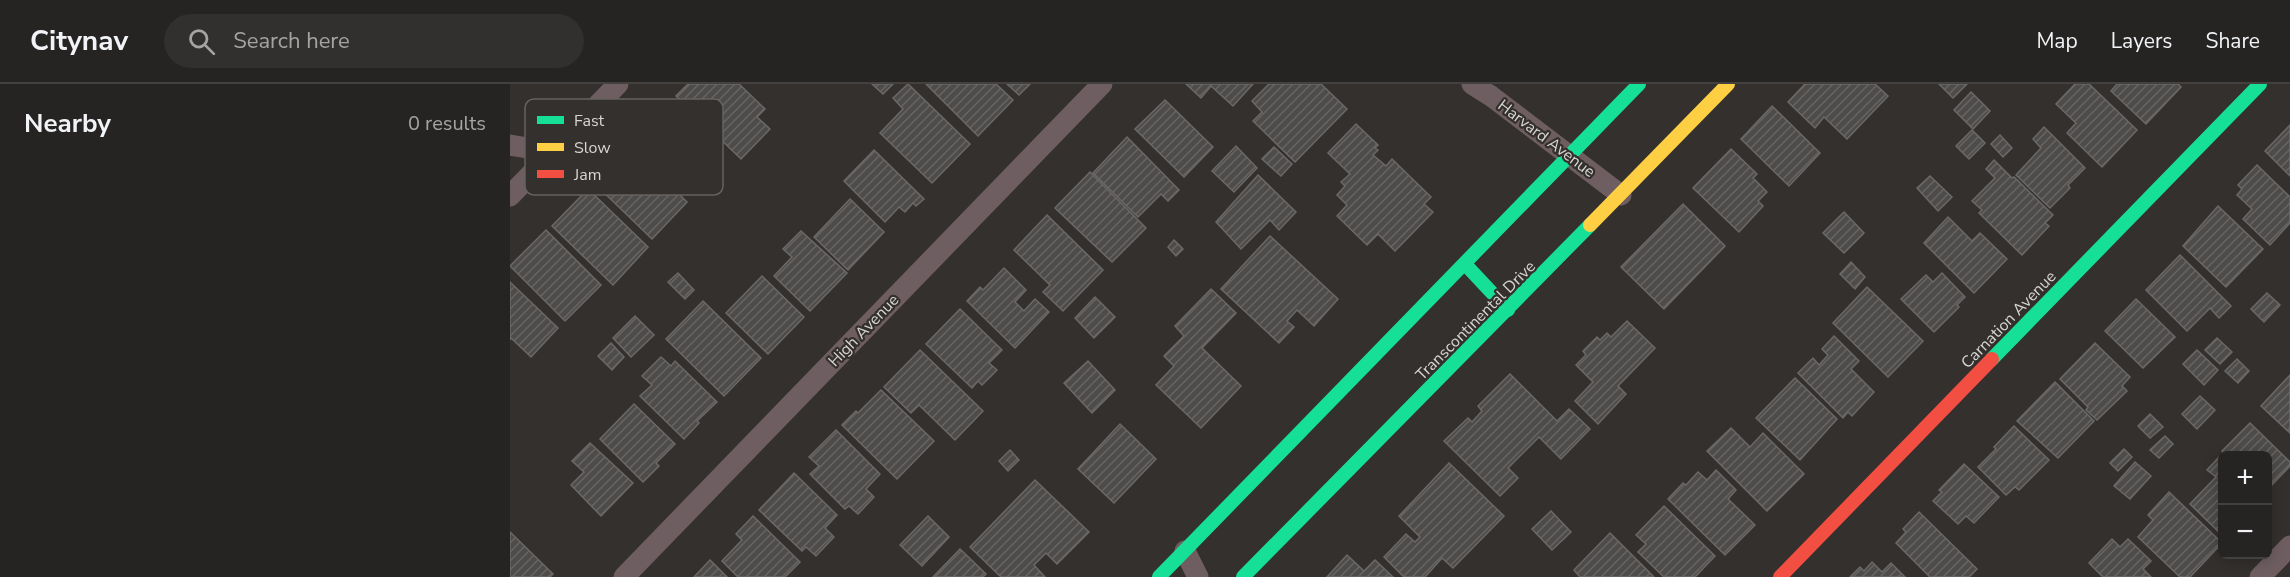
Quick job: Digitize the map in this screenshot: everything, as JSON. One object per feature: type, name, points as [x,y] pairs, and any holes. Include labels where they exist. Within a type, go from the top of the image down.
[{"type":"street","points":[[603,99],[618,84]]},
{"type":"street","name":"High Avenue","points":[[624,577],[1102,84]]},
{"type":"street","name":"Harvard Avenue","points":[[1472,84],[1621,195]]},
{"type":"street","points":[[1159,577],[1639,84]]},
{"type":"street","name":"Transcontinental Drive","points":[[1243,577],[1728,84]]},
{"type":"street","name":"Carnation Avenue","points":[[1780,577],[2260,84]]},
{"type":"street","points":[[510,146],[525,148]]},
{"type":"street","points":[[510,196],[525,180]]},
{"type":"street","points":[[1465,264],[1508,310]]},
{"type":"street","points":[[2260,577],[2290,546]]},
{"type":"street","points":[[1185,550],[1198,577]]},
{"type":"building","points":[[688,84],[739,84],[765,109],[757,117],[770,129],[741,159],[723,142],[723,99],[679,99],[676,96]]},
{"type":"building","points":[[872,84],[893,84],[883,94]]},
{"type":"building","points":[[908,84],[970,144],[932,183],[880,133],[903,109],[893,98]]},
{"type":"building","points":[[926,84],[996,84],[1013,100],[978,136]]},
{"type":"building","points":[[1007,84],[1030,84],[1019,95]]},
{"type":"building","points":[[1186,84],[1253,84],[1233,106],[1211,86],[1201,98]]},
{"type":"building","points":[[1269,84],[1321,84],[1347,109],[1295,162],[1253,121],[1262,112],[1252,101]]},
{"type":"building","points":[[1805,84],[1875,84],[1888,96],[1847,139],[1824,117],[1815,128],[1788,102]]},
{"type":"building","points":[[1939,84],[1967,84],[1953,98]]},
{"type":"building","points":[[2075,84],[2089,84],[2137,130],[2102,167],[2067,133],[2076,123],[2056,104]]},
{"type":"building","points":[[2117,84],[2178,84],[2181,87],[2146,124],[2111,91]]},
{"type":"building","points":[[1971,92],[1990,111],[1973,129],[1954,110]]},
{"type":"building","points":[[1165,100],[1213,147],[1184,177],[1135,129]]},
{"type":"building","points":[[1772,106],[1820,153],[1789,186],[1741,139]]},
{"type":"building","points":[[1356,124],[1378,145],[1375,148],[1378,150],[1373,155],[1386,166],[1392,159],[1431,197],[1424,204],[1433,212],[1395,251],[1378,234],[1367,245],[1337,216],[1347,205],[1337,195],[1345,186],[1341,182],[1350,174],[1328,153]]},
{"type":"building","points":[[2290,125],[2290,176],[2265,151]]},
{"type":"building","points":[[2044,127],[2085,168],[2068,185],[2070,188],[2050,208],[2016,175],[2041,148],[2033,139]]},
{"type":"building","points":[[1972,130],[1985,143],[1969,159],[1956,146]]},
{"type":"building","points":[[2000,135],[2012,148],[2003,157],[1991,144]]},
{"type":"building","points":[[1127,137],[1179,190],[1168,201],[1161,194],[1138,217],[1093,173]]},
{"type":"building","points":[[1236,146],[1257,168],[1234,192],[1212,171]]},
{"type":"building","points":[[1274,147],[1292,164],[1281,176],[1262,159]]},
{"type":"building","points":[[1731,149],[1757,174],[1753,178],[1767,192],[1758,201],[1763,206],[1739,232],[1693,188]]},
{"type":"building","points":[[874,150],[924,199],[916,206],[913,203],[905,212],[899,207],[885,222],[844,181]]},
{"type":"building","points":[[1994,160],[2053,215],[2045,223],[2049,226],[2022,255],[1979,213],[1982,210],[1972,201],[1995,178],[1986,169]]},
{"type":"building","points":[[2257,165],[2290,197],[2290,223],[2270,245],[2243,219],[2252,209],[2237,195],[2242,189],[2238,185]]},
{"type":"building","points":[[1090,172],[1146,228],[1112,262],[1055,208]]},
{"type":"building","points":[[1258,175],[1296,212],[1279,230],[1270,220],[1241,249],[1216,222]]},
{"type":"building","points":[[1930,176],[1952,197],[1938,211],[1917,188]]},
{"type":"building","points":[[582,195],[594,195],[648,247],[613,285],[552,226]]},
{"type":"building","points":[[606,195],[680,195],[687,202],[652,239]]},
{"type":"building","points":[[850,199],[884,232],[848,270],[814,237]]},
{"type":"building","points":[[1683,204],[1725,246],[1664,309],[1621,267]]},
{"type":"building","points":[[2218,206],[2263,249],[2226,287],[2183,246]]},
{"type":"building","points":[[1844,212],[1864,233],[1844,253],[1823,233]]},
{"type":"building","points":[[1047,215],[1103,270],[1063,311],[1043,292],[1050,285],[1014,250]]},
{"type":"building","points":[[1948,217],[1972,241],[1980,233],[2007,259],[1974,293],[1924,243]]},
{"type":"building","points":[[546,230],[601,285],[565,321],[510,266]]},
{"type":"building","points":[[801,231],[847,273],[810,311],[774,276],[792,257],[783,249]]},
{"type":"building","points":[[1270,236],[1338,299],[1314,326],[1297,310],[1287,321],[1294,327],[1279,343],[1221,289]]},
{"type":"building","points":[[1174,240],[1183,249],[1176,256],[1168,247]]},
{"type":"building","points":[[2180,255],[2231,306],[2219,318],[2210,308],[2187,331],[2146,290]]},
{"type":"building","points":[[1851,262],[1865,277],[1855,289],[1840,274]]},
{"type":"building","points":[[1004,268],[1026,290],[1015,302],[1024,311],[1035,299],[1049,312],[1015,348],[967,301],[980,287],[983,290]]},
{"type":"building","points":[[678,273],[694,290],[685,299],[668,282]]},
{"type":"building","points":[[1942,273],[1965,297],[1957,305],[1959,307],[1934,332],[1901,299],[1926,275],[1933,282]]},
{"type":"building","points":[[762,276],[804,317],[768,354],[726,313]]},
{"type":"building","points":[[510,282],[558,328],[531,357],[511,338],[510,340]]},
{"type":"building","points":[[1867,287],[1923,341],[1888,377],[1833,323]]},
{"type":"building","points":[[1211,289],[1236,313],[1202,348],[1241,386],[1201,428],[1156,385],[1174,366],[1164,356],[1184,336],[1175,326]]},
{"type":"building","points":[[2267,293],[2280,305],[2264,322],[2251,309]]},
{"type":"building","points":[[1095,297],[1115,317],[1094,338],[1075,318]]},
{"type":"building","points":[[2136,299],[2175,337],[2143,368],[2105,331]]},
{"type":"building","points":[[703,301],[761,358],[724,396],[666,339]]},
{"type":"building","points":[[960,309],[1002,350],[989,363],[997,370],[982,385],[978,381],[972,388],[926,344]]},
{"type":"building","points":[[635,316],[654,335],[631,357],[613,338]]},
{"type":"building","points":[[1627,321],[1655,348],[1618,386],[1626,394],[1598,424],[1575,401],[1593,382],[1576,365],[1586,355],[1583,351],[1597,337],[1600,340],[1607,333],[1611,337]]},
{"type":"building","points":[[1834,336],[1859,361],[1851,369],[1874,392],[1852,416],[1848,412],[1843,418],[1798,373],[1813,358],[1819,365],[1828,355],[1822,349]]},
{"type":"building","points":[[2217,338],[2232,352],[2220,364],[2205,350]]},
{"type":"building","points":[[611,343],[624,357],[612,370],[598,356]]},
{"type":"building","points":[[2095,343],[2130,377],[2122,386],[2127,391],[2097,420],[2086,410],[2088,407],[2060,379]]},
{"type":"building","points":[[920,350],[983,411],[955,440],[919,405],[911,413],[884,387]]},
{"type":"building","points":[[2197,350],[2218,370],[2204,385],[2183,364]]},
{"type":"building","points":[[661,357],[671,366],[675,361],[717,402],[697,421],[699,423],[684,439],[640,396],[652,385],[642,376]]},
{"type":"building","points":[[2237,359],[2249,371],[2238,383],[2225,371]]},
{"type":"building","points":[[1088,361],[1115,390],[1092,413],[1064,383]]},
{"type":"building","points":[[1510,374],[1557,421],[1569,409],[1590,429],[1561,459],[1539,437],[1508,468],[1518,478],[1500,496],[1444,441],[1468,418],[1472,422],[1482,411],[1478,406]]},
{"type":"building","points":[[2290,375],[2290,433],[2261,406]]},
{"type":"building","points":[[1795,378],[1837,419],[1800,460],[1756,418]]},
{"type":"building","points":[[2055,382],[2094,421],[2058,458],[2017,421]]},
{"type":"building","points":[[881,390],[934,441],[897,479],[842,425]]},
{"type":"building","points":[[2200,396],[2215,410],[2197,429],[2182,414]]},
{"type":"building","points":[[634,404],[675,444],[656,463],[659,466],[643,482],[600,439]]},
{"type":"building","points":[[2150,414],[2163,427],[2150,438],[2138,426]]},
{"type":"building","points":[[2250,423],[2290,462],[2290,466],[2272,485],[2272,451],[2222,451]]},
{"type":"building","points":[[1120,424],[1156,459],[1114,503],[1078,469]]},
{"type":"building","points":[[2014,426],[2049,460],[2019,490],[2015,487],[2006,495],[1978,467]]},
{"type":"building","points":[[1731,428],[1750,447],[1763,433],[1804,474],[1767,511],[1707,451]]},
{"type":"building","points":[[836,430],[880,474],[866,489],[874,497],[858,514],[849,506],[845,509],[810,474],[819,466],[809,457]]},
{"type":"building","points":[[2165,436],[2173,444],[2159,458],[2150,450]]},
{"type":"building","points":[[590,443],[633,483],[601,516],[571,485],[584,472],[572,461]]},
{"type":"building","points":[[2124,449],[2132,457],[2118,471],[2110,463]]},
{"type":"building","points":[[1010,450],[1019,460],[1008,471],[999,461]]},
{"type":"building","points":[[2218,458],[2218,531],[2190,504],[2216,477],[2207,470]]},
{"type":"building","points":[[2135,462],[2151,476],[2130,499],[2114,486]]},
{"type":"building","points":[[1449,463],[1504,516],[1453,568],[1442,558],[1425,577],[1404,577],[1384,557],[1406,534],[1415,542],[1420,537],[1399,516]]},
{"type":"building","points":[[1964,464],[1999,497],[1974,523],[1966,516],[1958,524],[1933,501],[1942,492],[1939,490]]},
{"type":"building","points":[[1716,470],[1736,490],[1728,499],[1755,525],[1725,555],[1668,499],[1683,483],[1686,485],[1698,472],[1707,480]]},
{"type":"building","points":[[794,473],[837,515],[825,528],[834,537],[816,556],[806,547],[802,551],[759,510]]},
{"type":"building","points":[[1035,480],[1089,532],[1057,564],[1046,553],[1034,565],[1045,577],[1001,577],[970,547]]},
{"type":"building","points":[[2169,492],[2218,539],[2218,547],[2190,577],[2180,577],[2138,537],[2153,520],[2148,515]]},
{"type":"building","points":[[1664,506],[1715,556],[1695,577],[1664,577],[1638,552],[1646,544],[1636,535]]},
{"type":"building","points":[[1551,511],[1571,532],[1552,550],[1532,529]]},
{"type":"building","points":[[1919,512],[1977,569],[1969,577],[1930,577],[1896,543],[1906,532],[1903,529]]},
{"type":"building","points":[[753,516],[800,562],[785,577],[738,577],[722,561],[742,540],[736,534]]},
{"type":"building","points":[[928,516],[949,537],[922,566],[900,545]]},
{"type":"building","points":[[510,532],[553,574],[550,577],[510,577]]},
{"type":"building","points":[[1610,533],[1654,577],[1580,577],[1574,570]]},
{"type":"building","points":[[2112,539],[2120,547],[2128,539],[2151,561],[2143,569],[2151,577],[2103,577],[2089,563]]},
{"type":"building","points":[[960,549],[986,574],[983,577],[933,577]]},
{"type":"building","points":[[1347,555],[1364,571],[1375,560],[1393,577],[1327,577]]},
{"type":"building","points":[[710,560],[727,577],[694,577]]},
{"type":"building","points":[[1872,562],[1882,572],[1891,563],[1905,577],[1850,577],[1860,567],[1864,571]]},
{"type":"traffic: fast","points":[[1159,577],[1639,84]]},
{"type":"traffic: fast","points":[[1992,359],[2260,84]]},
{"type":"traffic: fast","points":[[1243,577],[1590,225]]},
{"type":"traffic: fast","points":[[1465,264],[1508,310]]},
{"type":"traffic: slow","points":[[1590,225],[1728,84]]},
{"type":"traffic: jam","points":[[1780,577],[1992,359]]}]
